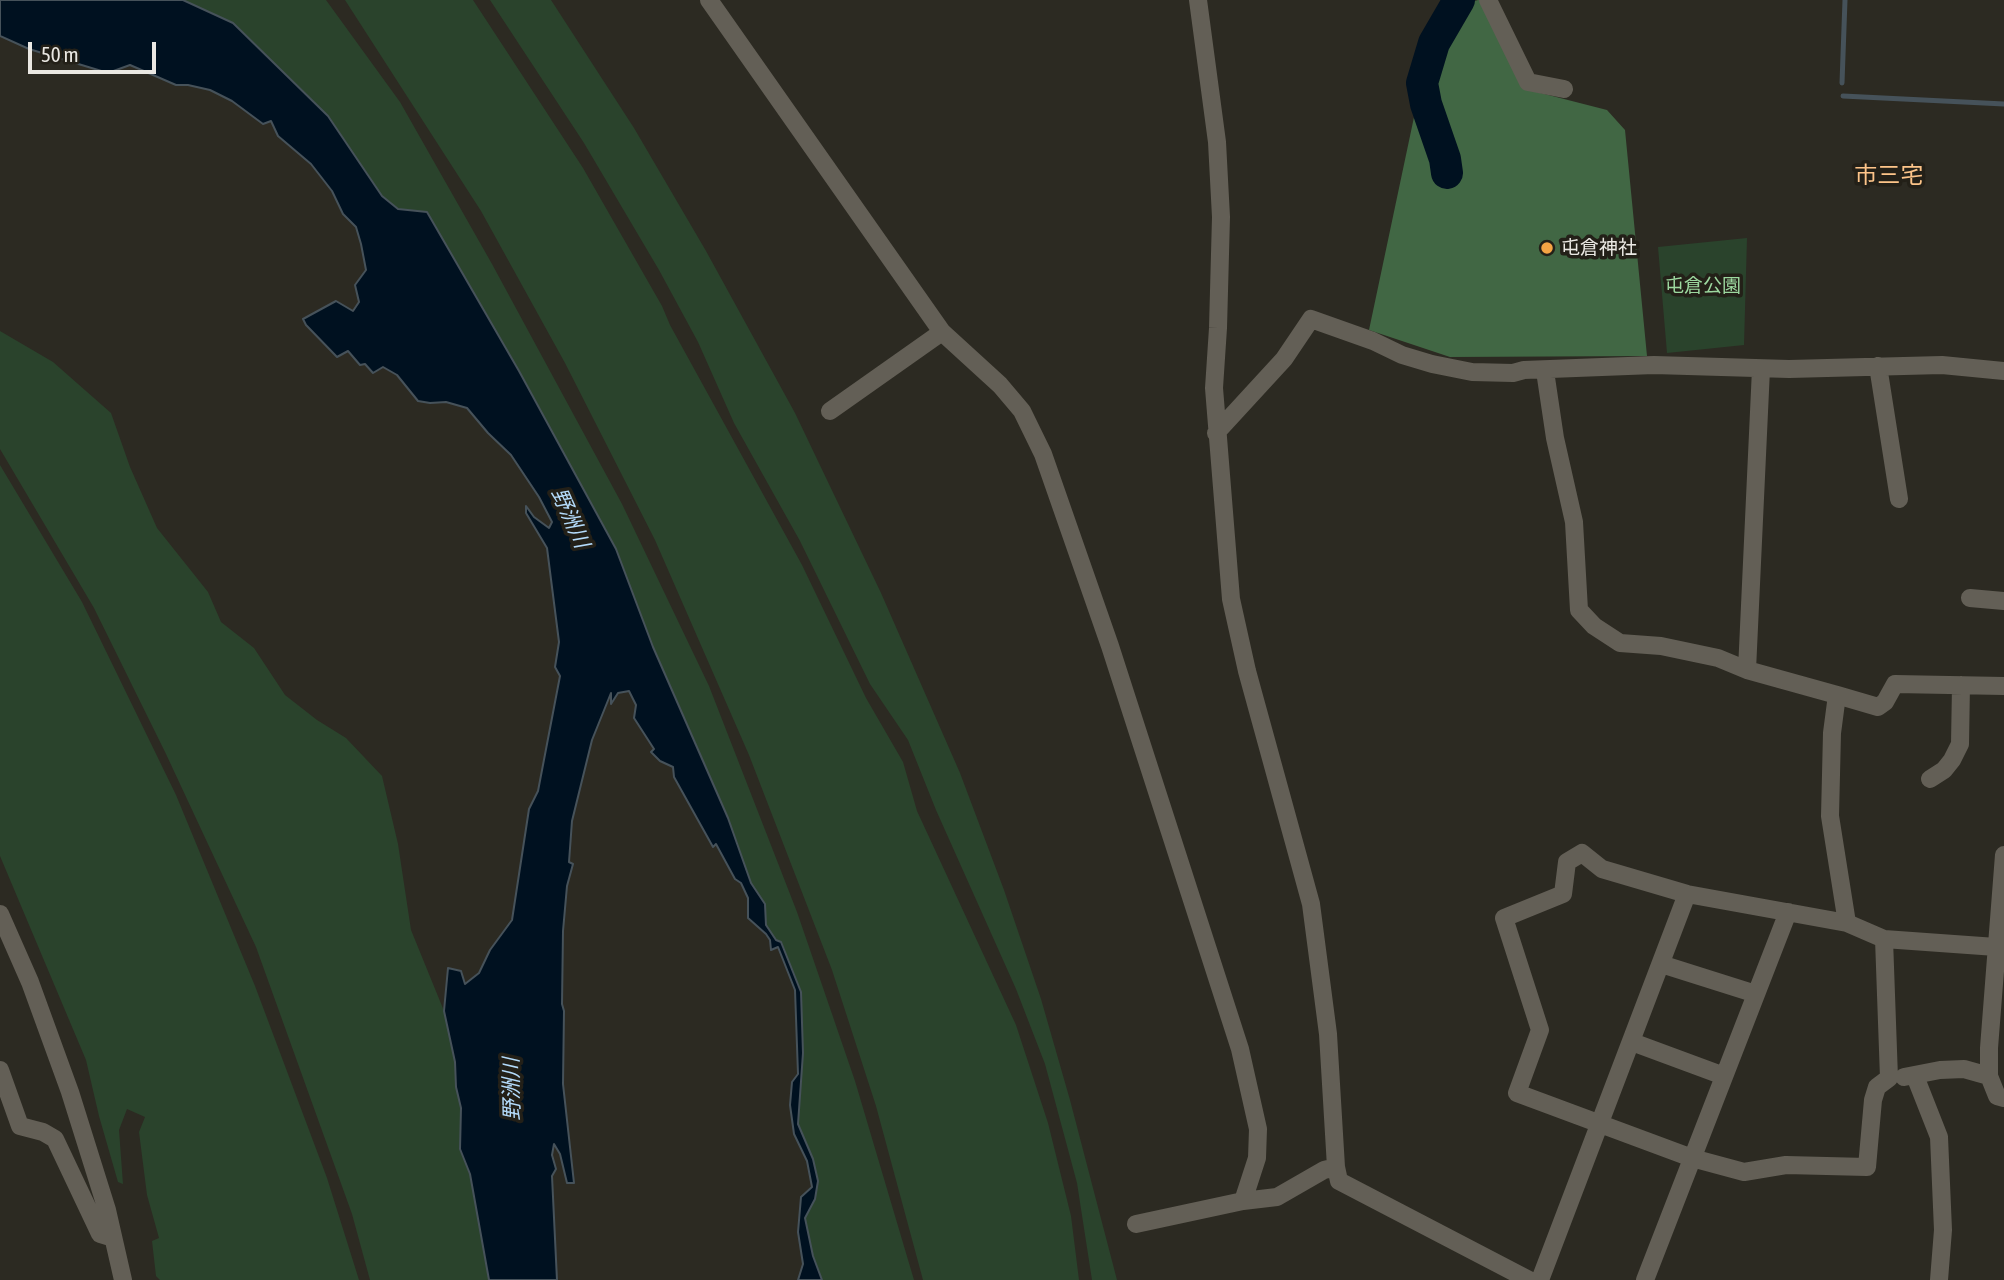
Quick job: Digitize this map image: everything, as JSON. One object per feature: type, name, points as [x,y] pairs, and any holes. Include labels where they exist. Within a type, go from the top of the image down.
[{"type":"street","points":[[709,0],[942,332],[1000,385],[1022,411],[1043,454],[1110,646],[1241,1049],[1258,1129],[1257,1158],[1242,1201]]},
{"type":"street","points":[[1198,0],[1217,142],[1221,217],[1214,388],[1231,599],[1247,671],[1311,904],[1328,1034],[1339,1181],[1529,1280]]},
{"type":"street","points":[[1488,0],[1528,82],[1564,89]]},
{"type":"street","points":[[1216,433],[1284,359],[1311,319],[1373,341],[1402,355],[1472,372],[1654,365],[1760,369],[1942,365],[2004,371]]},
{"type":"street","points":[[830,411],[942,332]]},
{"type":"street","points":[[1878,366],[1899,499]]},
{"type":"street","points":[[1747,670],[1760,369]]},
{"type":"street","points":[[1545,370],[1555,438],[1574,522],[1579,610],[1594,626],[1620,643],[1673,648],[1718,658],[1747,670],[1878,707],[1885,702],[1895,684],[2004,686]]},
{"type":"street","points":[[1970,598],[2004,601]]},
{"type":"street","points":[[1930,779],[1944,771],[1959,744],[1961,685]]},
{"type":"street","points":[[1837,695],[1832,733],[1830,816],[1847,923]]},
{"type":"street","points":[[1989,1076],[1964,1069],[1889,1078],[1877,1087],[1873,1100],[1867,1167],[1786,1165],[1744,1172],[1692,1158],[1517,1093],[1540,1030],[1504,918],[1563,894],[1567,862],[1582,853],[1602,869],[1687,894],[1847,923],[1884,939],[1996,947]]},
{"type":"street","points":[[2004,855],[1989,1048],[1989,1076],[1997,1096],[2004,1098]]},
{"type":"street","points":[[1539,1280],[1687,894]]},
{"type":"street","points":[[1645,1280],[1788,912]]},
{"type":"street","points":[[0,914],[30,982],[70,1092],[123,1280]]},
{"type":"street","points":[[1884,939],[1889,1078]]},
{"type":"street","points":[[1661,964],[1756,994]]},
{"type":"street","points":[[1632,1042],[1724,1076]]},
{"type":"street","points":[[0,1070],[20,1126],[43,1132],[55,1139],[100,1234],[113,1238]]},
{"type":"street","points":[[1914,1076],[1939,1137],[1943,1230],[1940,1280]]},
{"type":"street","points":[[1136,1224],[1242,1201],[1277,1197],[1324,1170],[1336,1167]]},
{"type":"green space","points":[[183,0],[326,0],[400,102],[492,264],[622,504],[709,686],[797,912],[855,1081],[914,1280],[822,1280],[813,1256],[805,1218],[815,1199],[813,1159],[798,1124],[801,992],[766,925],[765,904],[751,883],[728,818],[653,647],[616,549],[569,463],[398,209],[382,196],[328,116],[232,23]]},
{"type":"green space","points":[[345,0],[473,0],[583,168],[662,306],[802,565],[866,698],[903,762],[917,811],[1016,1025],[1048,1123],[1071,1216],[1079,1280],[923,1280],[876,1106],[832,970],[749,755],[655,540],[565,363],[481,211]]},
{"type":"green space","points":[[490,0],[551,0],[634,128],[706,251],[795,413],[881,593],[960,773],[1004,890],[1041,999],[1117,1280],[1092,1280],[1077,1183],[1045,1064],[1016,989],[936,810],[908,740],[870,684],[800,541],[734,423],[698,342],[659,270],[584,143]]},
{"type":"green space","points":[[1486,0],[1525,89],[1607,110],[1625,130],[1647,356],[1450,357],[1369,330],[1436,13]]},
{"type":"green space","name":"屯倉公園","points":[[1747,238],[1744,345],[1667,353],[1658,247]]},
{"type":"green space","points":[[0,331],[53,362],[111,413],[130,467],[157,528],[208,592],[221,622],[254,648],[285,695],[346,738],[382,776],[398,844],[411,930],[444,1011],[455,1061],[456,1087],[461,1108],[460,1149],[470,1174],[489,1280],[370,1280],[352,1214],[256,947],[94,608],[0,449]]},
{"type":"green space","points":[[0,465],[82,602],[176,795],[255,986],[327,1178],[359,1280],[160,1280],[156,1276],[152,1241],[159,1238],[147,1195],[139,1132],[145,1117],[127,1109],[119,1130],[123,1184],[118,1182],[86,1060],[0,856]]},
{"type":"water","name":"野洲川","points":[[0,0],[183,0],[233,23],[328,116],[382,196],[398,209],[427,212],[519,371],[616,549],[653,647],[728,818],[751,883],[765,904],[766,925],[776,940],[781,942],[801,992],[803,1053],[798,1124],[813,1159],[818,1181],[815,1199],[805,1218],[813,1256],[822,1280],[798,1280],[803,1264],[798,1232],[801,1197],[812,1187],[807,1161],[794,1134],[790,1105],[792,1082],[798,1074],[795,990],[778,947],[771,950],[766,934],[748,918],[748,898],[741,883],[735,879],[716,844],[713,847],[674,777],[673,767],[660,761],[651,752],[654,749],[634,718],[636,705],[629,691],[618,693],[611,704],[611,693],[592,740],[572,821],[569,862],[573,864],[567,886],[563,931],[562,1004],[563,1084],[574,1183],[567,1183],[560,1154],[554,1144],[552,1155],[556,1169],[552,1176],[557,1280],[489,1280],[470,1174],[460,1149],[461,1108],[444,1011],[448,968],[461,971],[465,984],[479,973],[490,950],[512,920],[529,809],[538,791],[560,676],[555,667],[559,642],[547,548],[526,513],[526,506],[534,517],[549,528],[552,522],[511,455],[467,408],[446,402],[418,401],[397,375],[383,367],[373,373],[365,364],[360,365],[348,351],[337,357],[306,325],[303,319],[336,301],[353,311],[359,302],[355,285],[366,270],[356,227],[343,214],[332,191],[311,164],[278,136],[271,121],[263,124],[232,101],[210,90],[176,85],[130,65],[108,73],[29,49],[0,36]]},
{"type":"waterway","points":[[1447,173],[1422,83],[1434,43],[1459,0]]},
{"type":"waterway","points":[[1842,83],[1845,0]]},
{"type":"waterway","points":[[1843,96],[2004,104]]},
{"type":"place","name":"屯倉神社","points":[[1547,248]]},
{"type":"district","name":"市三宅","points":[[1889,176]]}]
